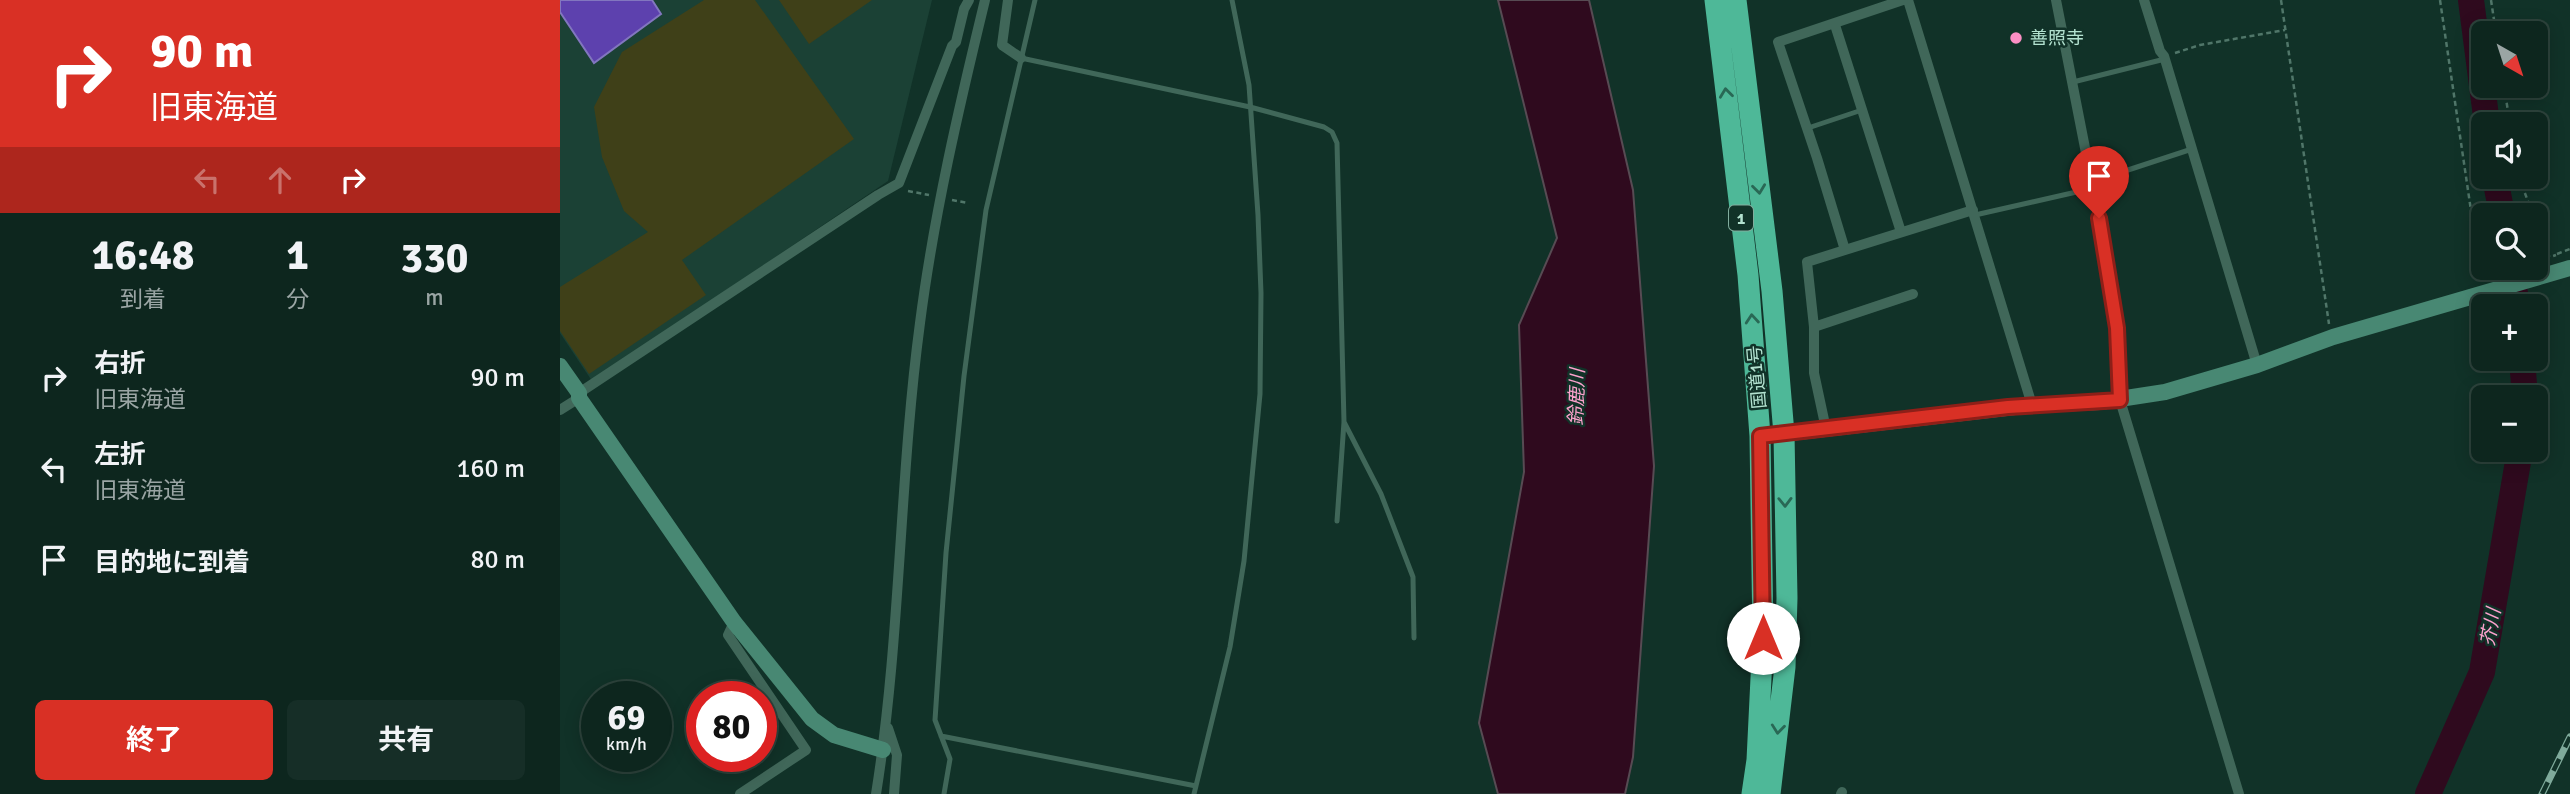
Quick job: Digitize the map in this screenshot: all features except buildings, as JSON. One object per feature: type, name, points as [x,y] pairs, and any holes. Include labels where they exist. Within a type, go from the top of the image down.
[{"type":"highway","name":"国道1号","points":[[1715,0],[1748,275],[1760,436],[1763,638],[1752,794]]},
{"type":"highway","name":"国道1号","points":[[1736,0],[1772,291],[1784,434],[1787,598],[1785,667],[1770,794]]},
{"type":"street","points":[[560,410],[899,183],[952,46],[956,42],[964,9],[969,0]]},
{"type":"street","points":[[876,794],[886,722],[919,324],[961,101],[985,0]]},
{"type":"street","points":[[1008,0],[1002,45],[1021,58]]},
{"type":"street","points":[[1709,0],[1722,58]]},
{"type":"street","points":[[1845,250],[1808,128],[1778,42],[1905,0],[1974,213],[2032,405]]},
{"type":"street","points":[[2056,0],[2093,183],[2117,328],[2121,404],[2239,794]]},
{"type":"street","points":[[2144,0],[2164,57],[2257,365]]},
{"type":"street","points":[[1835,24],[1901,232]]},
{"type":"street","points":[[1825,429],[1814,373],[1814,327],[1807,262],[1901,232],[1974,213]]},
{"type":"street","points":[[1760,436],[2032,405],[2121,404],[2257,365],[2333,337],[2570,268]]},
{"type":"street","points":[[1814,327],[1913,294]]},
{"type":"street","points":[[560,366],[734,622],[812,719],[834,735],[883,750]]},
{"type":"street","points":[[734,622],[728,635],[806,750],[740,794]]},
{"type":"street","points":[[886,722],[897,755],[894,794]]},
{"type":"lane","points":[[944,794],[950,759],[935,720],[946,553],[964,376],[986,210],[1035,0]]},
{"type":"lane","points":[[1194,794],[1230,647],[1244,561],[1260,394],[1258,215],[1249,85],[1232,0]]},
{"type":"lane","points":[[2073,82],[2164,57]]},
{"type":"lane","points":[[1021,58],[1250,107],[1324,127],[1332,132],[1337,143],[1344,422],[1337,521]]},
{"type":"lane","points":[[1808,128],[1862,110]]},
{"type":"lane","points":[[1974,213],[2093,183],[2192,149]]},
{"type":"lane","points":[[1344,422],[1381,494],[1413,577],[1414,638]]},
{"type":"lane","points":[[941,736],[1196,786]]},
{"type":"path","points":[[2280,0],[2333,337]]},
{"type":"path","points":[[2440,0],[2471,211]]},
{"type":"path","points":[[2491,0],[2494,21]]},
{"type":"path","points":[[2164,57],[2200,45],[2285,30]]},
{"type":"path","points":[[899,183],[900,189],[935,197]]},
{"type":"path","points":[[948,200],[968,203]]},
{"type":"path","points":[[2548,255],[2556,254]]},
{"type":"shaded area","points":[[560,0],[932,0],[888,181],[592,381],[560,333]]},
{"type":"shaded area","points":[[704,0],[755,0],[854,139],[682,260],[706,295],[589,374],[560,331],[560,287],[648,232],[624,211],[602,157],[594,107],[622,52]]},
{"type":"shaded area","points":[[779,0],[872,0],[809,44]]},
{"type":"water","name":"鈴鹿川","points":[[1498,0],[1589,0],[1633,190],[1654,466],[1633,757],[1625,794],[1498,794],[1479,723],[1524,472],[1519,325],[1557,238]]},
{"type":"waterway","name":"芥川","points":[[2471,0],[2485,112]]},
{"type":"waterway","name":"芥川","points":[[2497,189],[2500,203]]},
{"type":"waterway","name":"芥川","points":[[2513,280],[2515,294]]},
{"type":"waterway","name":"芥川","points":[[2523,371],[2524,385]]},
{"type":"waterway","name":"芥川","points":[[2428,794],[2482,672],[2518,462]]},
{"type":"railway","points":[[2542,794],[2570,737]]},
{"type":"place","name":"善照寺","points":[[2016,38]]},
{"type":"route","points":[[1763,638],[1760,436],[2008,407],[2120,400],[2117,328],[2099,218]]}]
